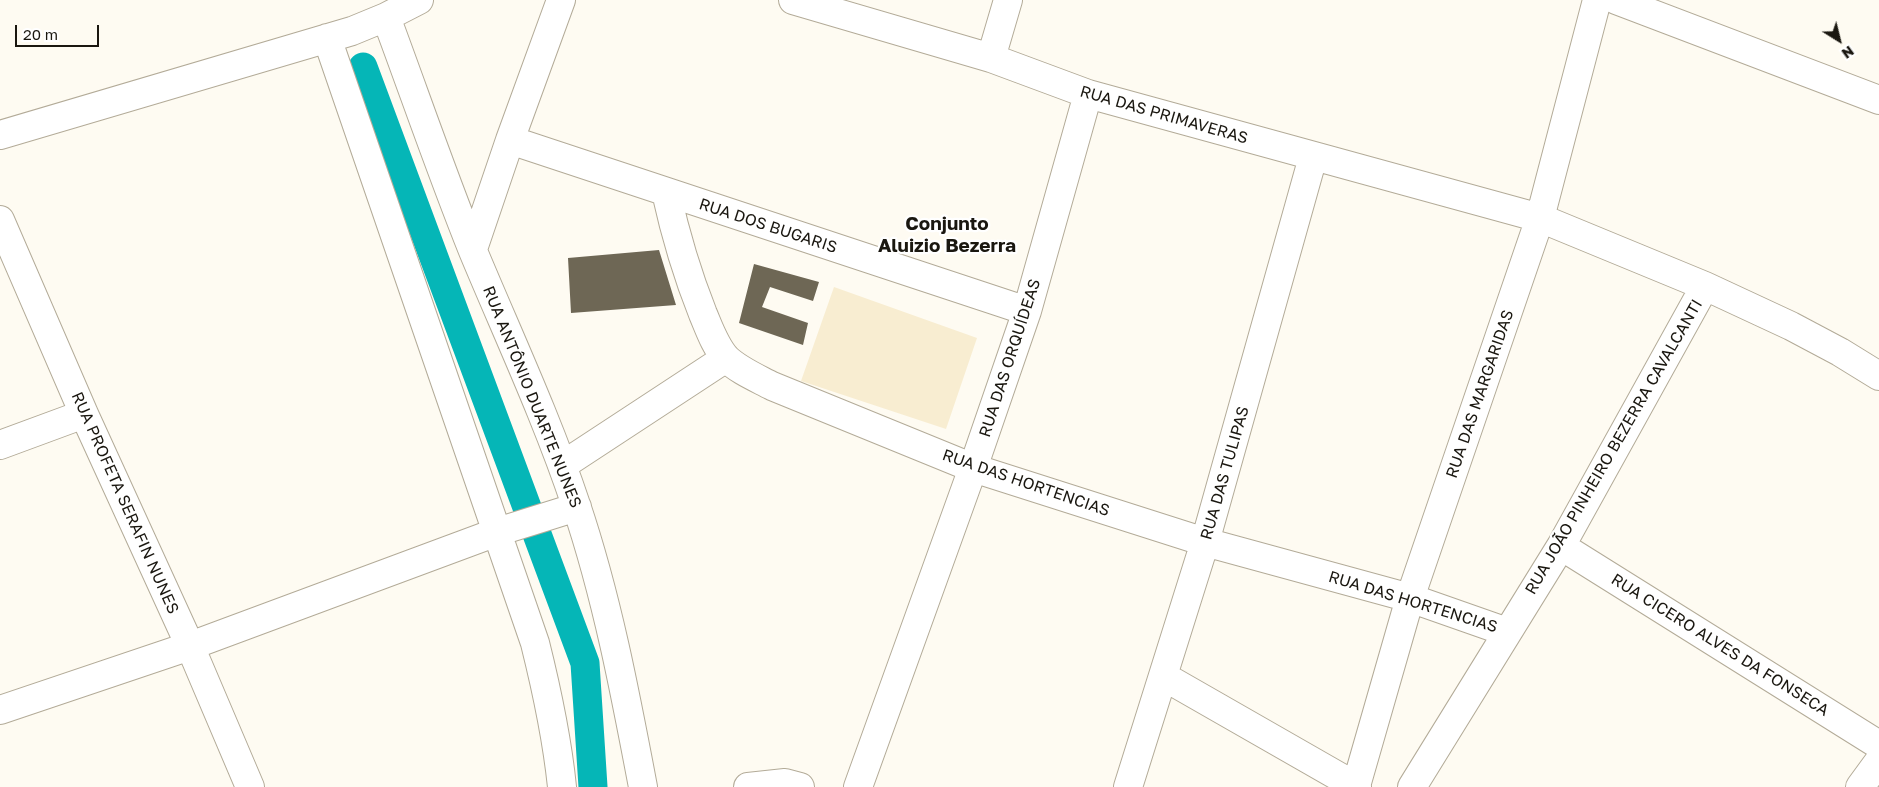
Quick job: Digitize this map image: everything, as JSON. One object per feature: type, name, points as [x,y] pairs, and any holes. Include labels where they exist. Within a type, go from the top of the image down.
[{"type":"street","points":[[0,135],[352,31],[386,17],[419,0]]},
{"type":"street","points":[[473,249],[561,0]]},
{"type":"street","name":"RUA DAS PRIMAVERAS","points":[[793,0],[991,58],[1088,94],[1540,218],[1705,286],[1791,326],[1840,352],[1879,376]]},
{"type":"street","points":[[991,58],[1008,0]]},
{"type":"street","name":"RUA DAS MARGARIDAS","points":[[1357,787],[1410,598],[1540,218],[1597,0]]},
{"type":"street","points":[[1625,1],[1879,100]]},
{"type":"street","name":"RUA ANTÔNIO DUARTE NUNES","points":[[386,17],[473,249],[563,465],[565,511],[599,579],[619,659],[644,787]]},
{"type":"street","points":[[327,38],[535,643],[548,694],[558,750],[562,787]]},
{"type":"street","name":"RUA DAS ORQUÍDEAS","points":[[858,787],[973,468],[1026,311],[1088,94]]},
{"type":"street","name":"RUA DOS BUGARIS","points":[[510,140],[1026,311]]},
{"type":"street","name":"RUA DAS TULIPAS","points":[[1128,787],[1205,542],[1313,157]]},
{"type":"street","name":"RUA DAS HORTENCIAS","points":[[666,192],[674,231],[692,288],[711,334],[726,358],[772,386],[973,468],[1205,542],[1410,598],[1507,632]]},
{"type":"street","name":"RUA PROFETA SERAFIN NUNES","points":[[0,220],[84,414],[190,646],[250,787]]},
{"type":"street","name":"RUA JOÃO PINHEIRO BEZERRA CAVALCANTI","points":[[1412,787],[1561,546],[1705,286]]},
{"type":"street","points":[[563,465],[726,358]]},
{"type":"street","points":[[0,445],[84,414]]},
{"type":"street","points":[[0,710],[190,646],[497,532],[565,511]]},
{"type":"street","name":"RUA CICERO ALVES DA FONSECA","points":[[1561,546],[1879,745]]},
{"type":"street","points":[[1163,676],[1357,787]]},
{"type":"street","points":[[1860,787],[1879,761]]},
{"type":"street","points":[[748,787],[785,783],[800,787]]},
{"type":"shaded area","points":[[834,287],[977,338],[946,429],[801,381]]},
{"type":"building","points":[[659,250],[676,305],[571,313],[568,258]]},
{"type":"building","points":[[754,264],[819,282],[813,301],[770,287],[762,307],[808,323],[803,345],[739,323]]},
{"type":"waterway","points":[[363,67],[585,663],[593,787]]},
{"type":"district","name":"Conjunto Aluizio Bezerra","points":[[947,235]]}]
